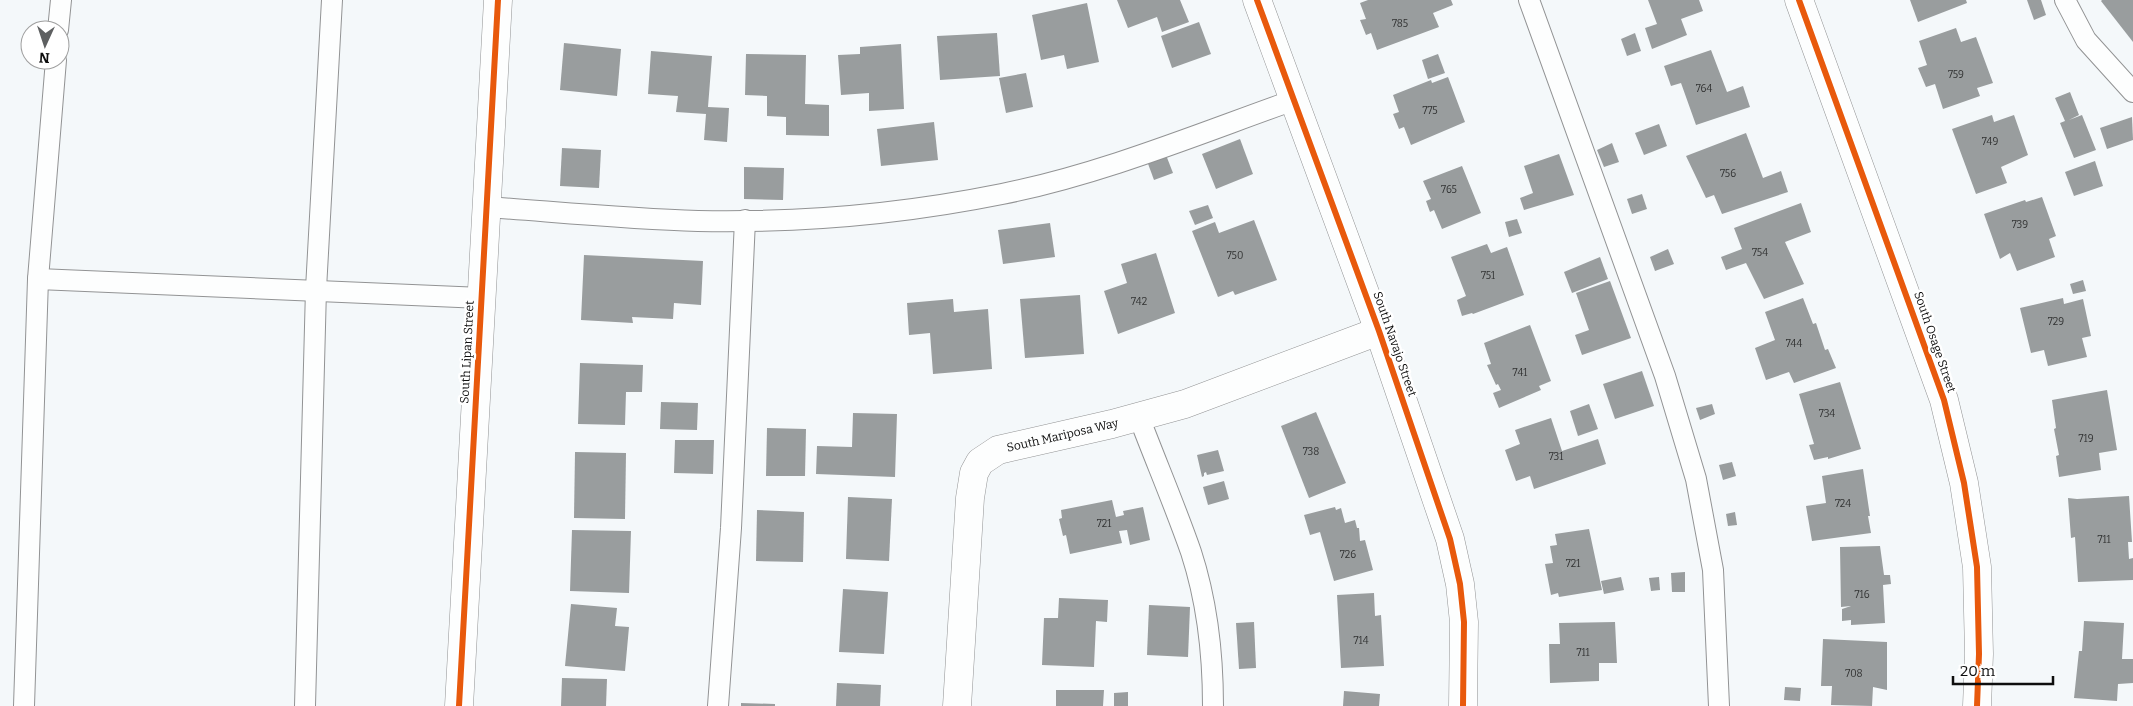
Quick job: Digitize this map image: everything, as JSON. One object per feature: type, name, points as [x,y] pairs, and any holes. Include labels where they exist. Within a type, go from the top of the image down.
[{"type":"street","name":"South Lipan Street","points":[[459,706],[498,0]]},
{"type":"street","name":"South Navajo Street","points":[[1257,0],[1379,331],[1450,539],[1460,584],[1464,622],[1463,706]]},
{"type":"street","name":"South Osage Street","points":[[1798,0],[1944,400],[1964,483],[1977,567],[1978,706]]},
{"type":"street","name":"South Mariposa Way","points":[[957,706],[970,498],[974,472],[980,462],[998,450],[1139,417],[1185,404],[1379,331]]},
{"type":"lane","points":[[59,20],[61,0]]},
{"type":"lane","points":[[305,706],[316,289],[332,0]]},
{"type":"lane","points":[[1530,0],[1665,376],[1696,479],[1713,570],[1719,706]]},
{"type":"lane","points":[[2065,0],[2086,40],[2133,92]]},
{"type":"lane","points":[[24,706],[38,279],[55,70]]},
{"type":"lane","points":[[487,208],[697,221],[795,219],[893,212],[1003,194],[1101,168],[1294,100]]},
{"type":"lane","points":[[718,706],[732,528],[745,220]]},
{"type":"lane","points":[[38,279],[316,289],[482,298]]},
{"type":"lane","points":[[1139,417],[1191,554],[1208,624],[1214,673],[1214,706]]},
{"type":"building","points":[[1117,0],[1180,0],[1189,22],[1162,32],[1157,17],[1128,28]]},
{"type":"building","points":[[1368,0],[1451,0],[1453,5],[1433,13],[1439,27],[1377,50],[1371,33],[1366,35],[1360,20],[1366,19],[1360,3]]},
{"type":"building","points":[[1648,0],[1699,0],[1703,11],[1681,19],[1687,35],[1652,49],[1645,28],[1657,24]]},
{"type":"building","points":[[1910,0],[1966,0],[1967,3],[1918,22]]},
{"type":"building","points":[[2027,0],[2041,0],[2046,15],[2034,20]]},
{"type":"building","points":[[2133,0],[2133,42],[2101,1]]},
{"type":"building","points":[[1087,3],[1099,62],[1067,69],[1064,55],[1041,60],[1032,15]]},
{"type":"building","points":[[1199,22],[1211,54],[1172,68],[1161,36]]},
{"type":"building","points":[[1956,28],[1961,42],[1976,37],[1993,83],[1977,88],[1980,96],[1943,109],[1935,84],[1926,87],[1918,68],[1927,65],[1919,41]]},
{"type":"building","points":[[997,33],[1000,76],[940,80],[937,36]]},
{"type":"building","points":[[1635,33],[1641,51],[1627,56],[1621,39]]},
{"type":"building","points":[[564,43],[621,49],[617,96],[560,90]]},
{"type":"building","points":[[901,44],[904,109],[869,111],[869,93],[841,95],[838,55],[860,54],[860,47]]},
{"type":"building","points":[[1711,50],[1727,92],[1743,86],[1750,107],[1696,125],[1681,83],[1671,86],[1664,66]]},
{"type":"building","points":[[651,51],[712,56],[708,107],[729,108],[727,142],[704,140],[706,114],[676,112],[678,96],[648,94]]},
{"type":"building","points":[[746,54],[806,55],[805,104],[829,105],[829,136],[786,135],[786,117],[767,116],[767,96],[745,95]]},
{"type":"building","points":[[1438,54],[1445,73],[1428,79],[1422,60]]},
{"type":"building","points":[[1026,73],[1033,107],[1006,113],[999,78]]},
{"type":"building","points":[[1448,77],[1465,122],[1411,145],[1404,127],[1399,129],[1393,114],[1399,112],[1393,95],[1431,80],[1432,83]]},
{"type":"building","points":[[2070,92],[2079,115],[2069,120],[2082,115],[2096,150],[2074,158],[2060,123],[2065,121],[2055,98]]},
{"type":"building","points":[[1992,115],[1994,122],[2014,115],[2028,155],[2001,167],[2007,183],[1976,194],[1952,129]]},
{"type":"building","points":[[2132,117],[2133,140],[2107,149],[2100,128]]},
{"type":"building","points":[[934,122],[938,160],[881,166],[877,129]]},
{"type":"building","points":[[1659,124],[1667,146],[1644,155],[1635,133]]},
{"type":"building","points":[[1746,133],[1763,178],[1781,171],[1788,192],[1722,214],[1714,195],[1706,198],[1686,156]]},
{"type":"building","points":[[1240,139],[1253,174],[1216,189],[1202,154]]},
{"type":"building","points":[[1612,143],[1619,162],[1604,167],[1597,150]]},
{"type":"building","points":[[562,148],[601,150],[599,188],[560,186]]},
{"type":"building","points":[[1559,154],[1574,195],[1524,210],[1520,198],[1533,193],[1524,166]]},
{"type":"building","points":[[1166,155],[1173,173],[1154,180],[1147,161]]},
{"type":"building","points":[[2095,161],[2103,186],[2074,196],[2065,172]]},
{"type":"building","points":[[1462,166],[1481,213],[1442,229],[1434,210],[1430,212],[1426,201],[1431,199],[1423,181]]},
{"type":"building","points":[[744,167],[784,168],[783,200],[744,199]]},
{"type":"building","points":[[1642,194],[1647,209],[1632,214],[1627,199]]},
{"type":"building","points":[[2042,197],[2056,236],[2049,239],[2055,257],[2017,271],[2010,253],[2000,259],[1984,214],[2025,200],[2026,202]]},
{"type":"building","points":[[1801,203],[1811,232],[1785,242],[1804,284],[1764,299],[1746,263],[1726,270],[1721,257],[1742,249],[1734,228]]},
{"type":"building","points":[[1208,205],[1213,218],[1195,225],[1189,211]]},
{"type":"building","points":[[1517,219],[1522,233],[1509,237],[1505,222]]},
{"type":"building","points":[[1254,220],[1277,280],[1235,295],[1233,291],[1218,297],[1192,231],[1215,222],[1219,233]]},
{"type":"building","points":[[1050,223],[1055,257],[1003,264],[998,230]]},
{"type":"building","points":[[1487,244],[1491,253],[1507,247],[1524,295],[1473,314],[1462,316],[1457,300],[1466,296],[1451,257]]},
{"type":"building","points":[[1668,249],[1674,264],[1655,271],[1650,257]]},
{"type":"building","points":[[1156,253],[1175,313],[1118,334],[1104,291],[1127,283],[1121,264]]},
{"type":"building","points":[[584,255],[703,261],[701,305],[674,303],[673,319],[632,317],[633,323],[581,320]]},
{"type":"building","points":[[1600,257],[1608,279],[1572,293],[1564,272]]},
{"type":"building","points":[[2083,280],[2086,291],[2073,294],[2070,284]]},
{"type":"building","points":[[1610,281],[1631,338],[1582,355],[1575,335],[1589,330],[1576,293]]},
{"type":"building","points":[[1080,295],[1084,354],[1025,358],[1020,299]]},
{"type":"building","points":[[1803,298],[1813,324],[1816,323],[1825,350],[1828,349],[1836,368],[1794,383],[1789,372],[1766,380],[1755,348],[1775,340],[1765,312]]},
{"type":"building","points":[[2063,298],[2064,304],[2083,299],[2091,336],[2082,338],[2087,357],[2048,366],[2044,350],[2031,353],[2020,308]]},
{"type":"building","points":[[953,299],[954,312],[988,309],[992,369],[933,374],[930,333],[909,335],[907,303]]},
{"type":"building","points":[[1530,325],[1551,381],[1539,386],[1541,390],[1499,408],[1493,393],[1501,390],[1498,384],[1496,385],[1487,365],[1491,364],[1484,343]]},
{"type":"building","points":[[580,363],[643,365],[642,392],[626,392],[625,425],[578,424]]},
{"type":"building","points":[[1642,371],[1654,406],[1615,419],[1603,384]]},
{"type":"building","points":[[1840,382],[1861,449],[1828,459],[1828,457],[1814,460],[1809,445],[1814,444],[1799,394]]},
{"type":"building","points":[[2107,390],[2117,450],[2099,453],[2101,470],[2059,477],[2056,456],[2059,455],[2054,429],[2056,428],[2052,400]]},
{"type":"building","points":[[661,402],[698,403],[697,430],[660,429]]},
{"type":"building","points":[[1589,404],[1598,429],[1578,436],[1570,411]]},
{"type":"building","points":[[1712,404],[1715,414],[1700,420],[1696,408]]},
{"type":"building","points":[[1316,412],[1346,483],[1309,498],[1281,426]]},
{"type":"building","points":[[853,413],[897,414],[895,477],[816,474],[817,446],[852,447]]},
{"type":"building","points":[[1551,418],[1562,451],[1598,439],[1606,464],[1534,489],[1530,476],[1516,481],[1505,450],[1520,444],[1515,430]]},
{"type":"building","points":[[767,428],[806,429],[805,476],[766,476]]},
{"type":"building","points":[[675,440],[714,440],[713,474],[674,473]]},
{"type":"building","points":[[1218,450],[1224,471],[1207,475],[1206,472],[1202,477],[1197,455]]},
{"type":"building","points":[[575,452],[626,453],[625,519],[574,518]]},
{"type":"building","points":[[1732,462],[1736,476],[1723,480],[1719,465]]},
{"type":"building","points":[[1863,469],[1871,533],[1812,541],[1806,506],[1826,503],[1822,476]]},
{"type":"building","points":[[1224,481],[1229,499],[1208,505],[1203,487]]},
{"type":"building","points":[[2129,496],[2132,542],[2128,542],[2129,559],[2133,558],[2133,580],[2078,582],[2075,537],[2071,538],[2068,498]]},
{"type":"building","points":[[848,497],[892,499],[889,561],[846,559]]},
{"type":"building","points":[[1112,500],[1116,517],[1124,515],[1123,511],[1143,507],[1150,540],[1130,545],[1127,530],[1119,531],[1122,543],[1070,554],[1066,535],[1063,536],[1059,519],[1062,518],[1061,510]]},
{"type":"building","points":[[1335,507],[1336,510],[1341,508],[1345,523],[1355,520],[1357,528],[1359,528],[1360,541],[1365,540],[1373,570],[1334,581],[1320,532],[1310,535],[1304,515]]},
{"type":"building","points":[[757,510],[804,512],[803,562],[756,561]]},
{"type":"building","points":[[1735,512],[1737,525],[1728,526],[1726,514]]},
{"type":"building","points":[[1589,529],[1602,590],[1559,597],[1558,593],[1551,595],[1545,564],[1553,563],[1550,546],[1557,545],[1555,534]]},
{"type":"building","points":[[572,530],[631,531],[629,593],[570,591]]},
{"type":"building","points":[[1880,546],[1884,575],[1890,575],[1891,584],[1883,585],[1885,623],[1851,625],[1851,620],[1842,621],[1842,609],[1851,606],[1841,607],[1840,547]]},
{"type":"building","points":[[1685,572],[1685,592],[1672,592],[1671,573]]},
{"type":"building","points":[[1621,577],[1624,590],[1604,594],[1601,581]]},
{"type":"building","points":[[1659,577],[1660,590],[1651,591],[1649,578]]},
{"type":"building","points":[[843,589],[888,592],[884,654],[839,652]]},
{"type":"building","points":[[1374,593],[1375,616],[1381,615],[1384,666],[1341,668],[1337,595]]},
{"type":"building","points":[[1059,598],[1108,600],[1107,622],[1096,621],[1094,667],[1042,665],[1044,618],[1058,618]]},
{"type":"building","points":[[571,604],[617,608],[615,626],[629,627],[625,671],[565,666]]},
{"type":"building","points":[[1149,605],[1190,607],[1188,657],[1147,655]]},
{"type":"building","points":[[2084,621],[2124,623],[2122,659],[2133,659],[2133,683],[2118,684],[2117,701],[2074,698],[2079,651],[2082,651]]},
{"type":"building","points":[[1254,622],[1256,668],[1239,669],[1236,623]]},
{"type":"building","points":[[1615,622],[1617,663],[1599,663],[1599,681],[1550,683],[1549,644],[1560,644],[1559,623]]},
{"type":"building","points":[[1823,639],[1887,642],[1887,690],[1873,687],[1872,706],[1831,705],[1832,686],[1821,686]]},
{"type":"building","points":[[562,678],[607,679],[606,706],[561,706]]},
{"type":"building","points":[[837,683],[881,685],[880,706],[836,706]]},
{"type":"building","points":[[1785,687],[1801,688],[1800,701],[1784,700]]},
{"type":"building","points":[[1056,690],[1104,690],[1103,706],[1056,706]]},
{"type":"building","points":[[1344,691],[1380,694],[1379,706],[1343,706]]},
{"type":"building","points":[[1128,692],[1128,706],[1114,706],[1114,693]]},
{"type":"building","points":[[741,703],[775,704],[775,706],[741,706]]},
{"type":"cycle path","points":[[459,706],[498,0]]},
{"type":"cycle path","points":[[1257,0],[1379,331],[1450,539],[1460,584],[1464,622],[1463,706]]},
{"type":"cycle path","points":[[1799,0],[1944,400],[1964,483],[1977,567],[1979,654],[1977,706]]}]
